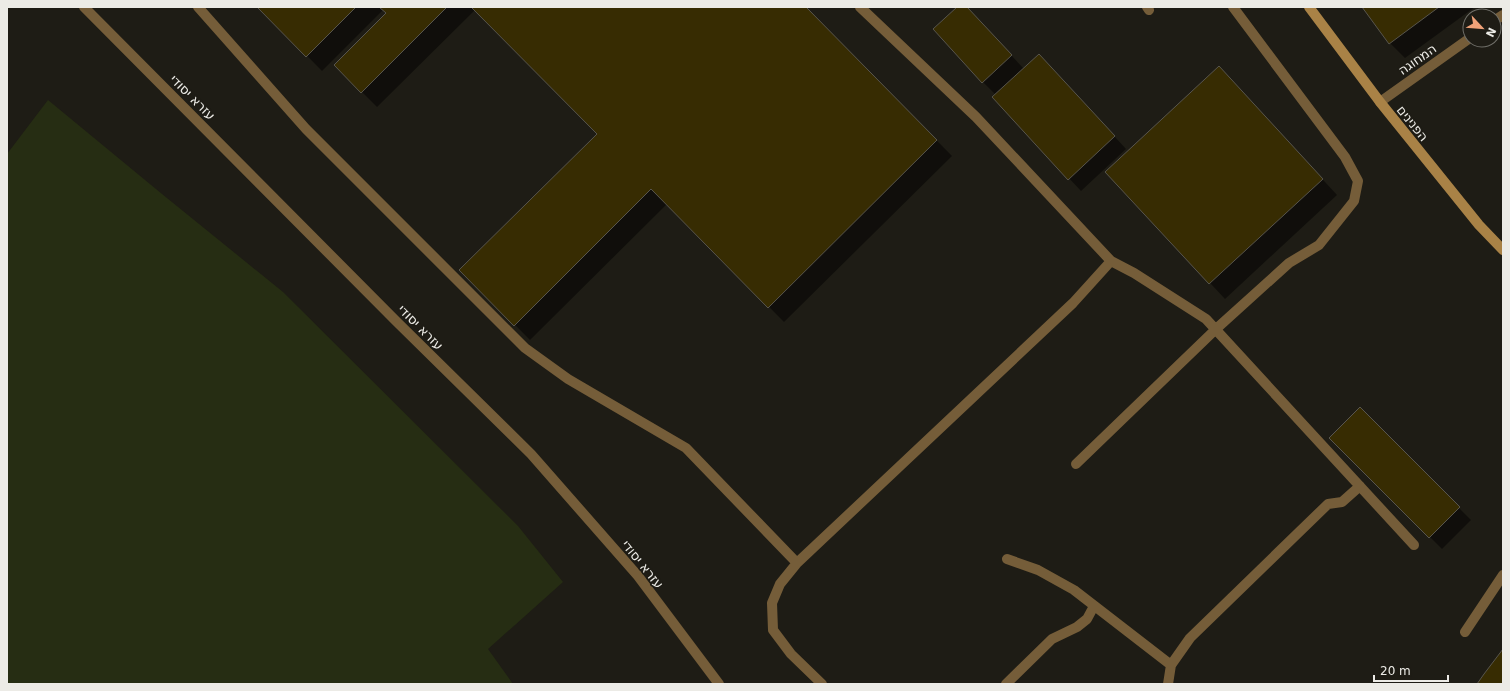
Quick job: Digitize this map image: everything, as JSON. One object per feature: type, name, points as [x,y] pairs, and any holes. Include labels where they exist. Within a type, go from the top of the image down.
[{"type":"street","name":"עזרא יסודי","points":[[84,7],[530,454],[638,576],[718,684]]},
{"type":"street","points":[[198,7],[306,129],[525,348],[568,378],[686,448],[797,563]]},
{"type":"street","points":[[860,7],[976,117],[1111,261],[1134,273],[1206,319],[1414,544]]},
{"type":"street","points":[[1076,464],[1216,329],[1289,263],[1320,245],[1354,201],[1358,181],[1345,157],[1234,7]]},
{"type":"street","name":"הפנינים","points":[[1309,7],[1380,102],[1479,225],[1503,250]]},
{"type":"street","name":"המחוגה","points":[[1380,102],[1462,44]]},
{"type":"street","points":[[822,684],[791,654],[773,630],[772,603],[780,584],[797,563],[1073,304],[1111,261]]},
{"type":"street","points":[[1168,684],[1171,665],[1190,638],[1328,504],[1342,502],[1360,486]]},
{"type":"street","points":[[1007,559],[1038,570],[1074,590],[1171,665]]},
{"type":"street","points":[[1465,632],[1503,575]]},
{"type":"street","points":[[1006,684],[1052,639],[1077,627],[1087,619],[1094,606]]},
{"type":"green space","points":[[48,100],[283,292],[518,526],[563,582],[488,649],[513,684],[7,684],[7,154]]},
{"type":"building","points":[[257,7],[356,7],[306,57]]},
{"type":"building","points":[[379,7],[447,7],[361,93],[334,65],[386,13]]},
{"type":"building","points":[[471,7],[806,7],[937,140],[768,308],[651,189],[514,326],[459,270],[597,134]]},
{"type":"building","points":[[957,7],[967,7],[1012,55],[982,83],[933,29]]},
{"type":"building","points":[[1362,7],[1439,7],[1389,44]]},
{"type":"building","points":[[1039,54],[1115,136],[1068,180],[992,97]]},
{"type":"building","points":[[1219,66],[1323,179],[1209,284],[1105,172]]},
{"type":"building","points":[[1360,407],[1460,507],[1429,538],[1329,438]]},
{"type":"building","points":[[1503,649],[1503,684],[1477,684],[1484,674]]}]
